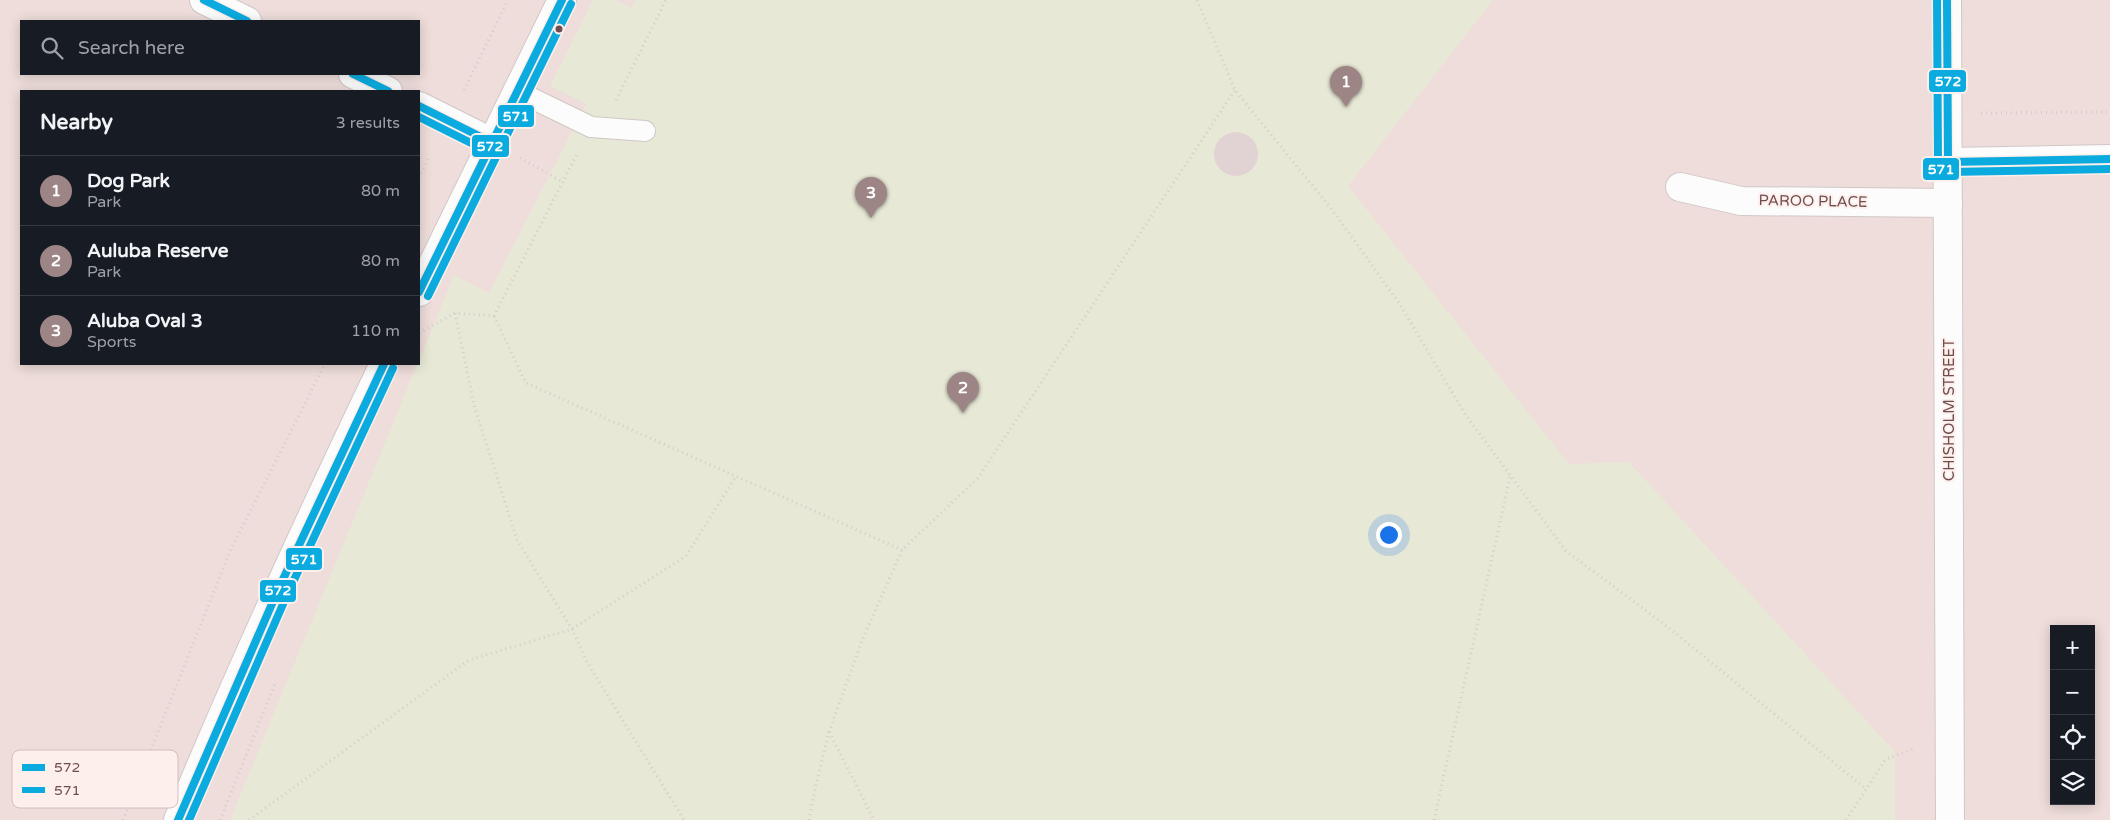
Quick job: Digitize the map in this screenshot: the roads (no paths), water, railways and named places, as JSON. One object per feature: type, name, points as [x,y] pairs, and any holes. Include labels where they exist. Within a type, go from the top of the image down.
[{"type":"street","points":[[204,0],[245,20]]},
{"type":"street","points":[[420,290],[502,148],[517,91],[562,0]]},
{"type":"street","name":"CHISHOLM STREET","points":[[1947,0],[1950,820]]},
{"type":"street","points":[[355,75],[386,90]]},
{"type":"street","points":[[420,107],[502,148]]},
{"type":"street","points":[[1948,162],[2110,159]]},
{"type":"street","name":"PAROO PLACE","points":[[1680,187],[1741,201],[1948,203]]},
{"type":"street","points":[[178,820],[243,665],[324,488],[384,365]]},
{"type":"lane","points":[[517,91],[591,127],[645,132]]},
{"type":"place","name":"Dog Park","points":[[1346,107]]},
{"type":"place","name":"Aluba Oval 3","points":[[871,218]]},
{"type":"place","name":"Auluba Reserve","points":[[963,413]]}]
